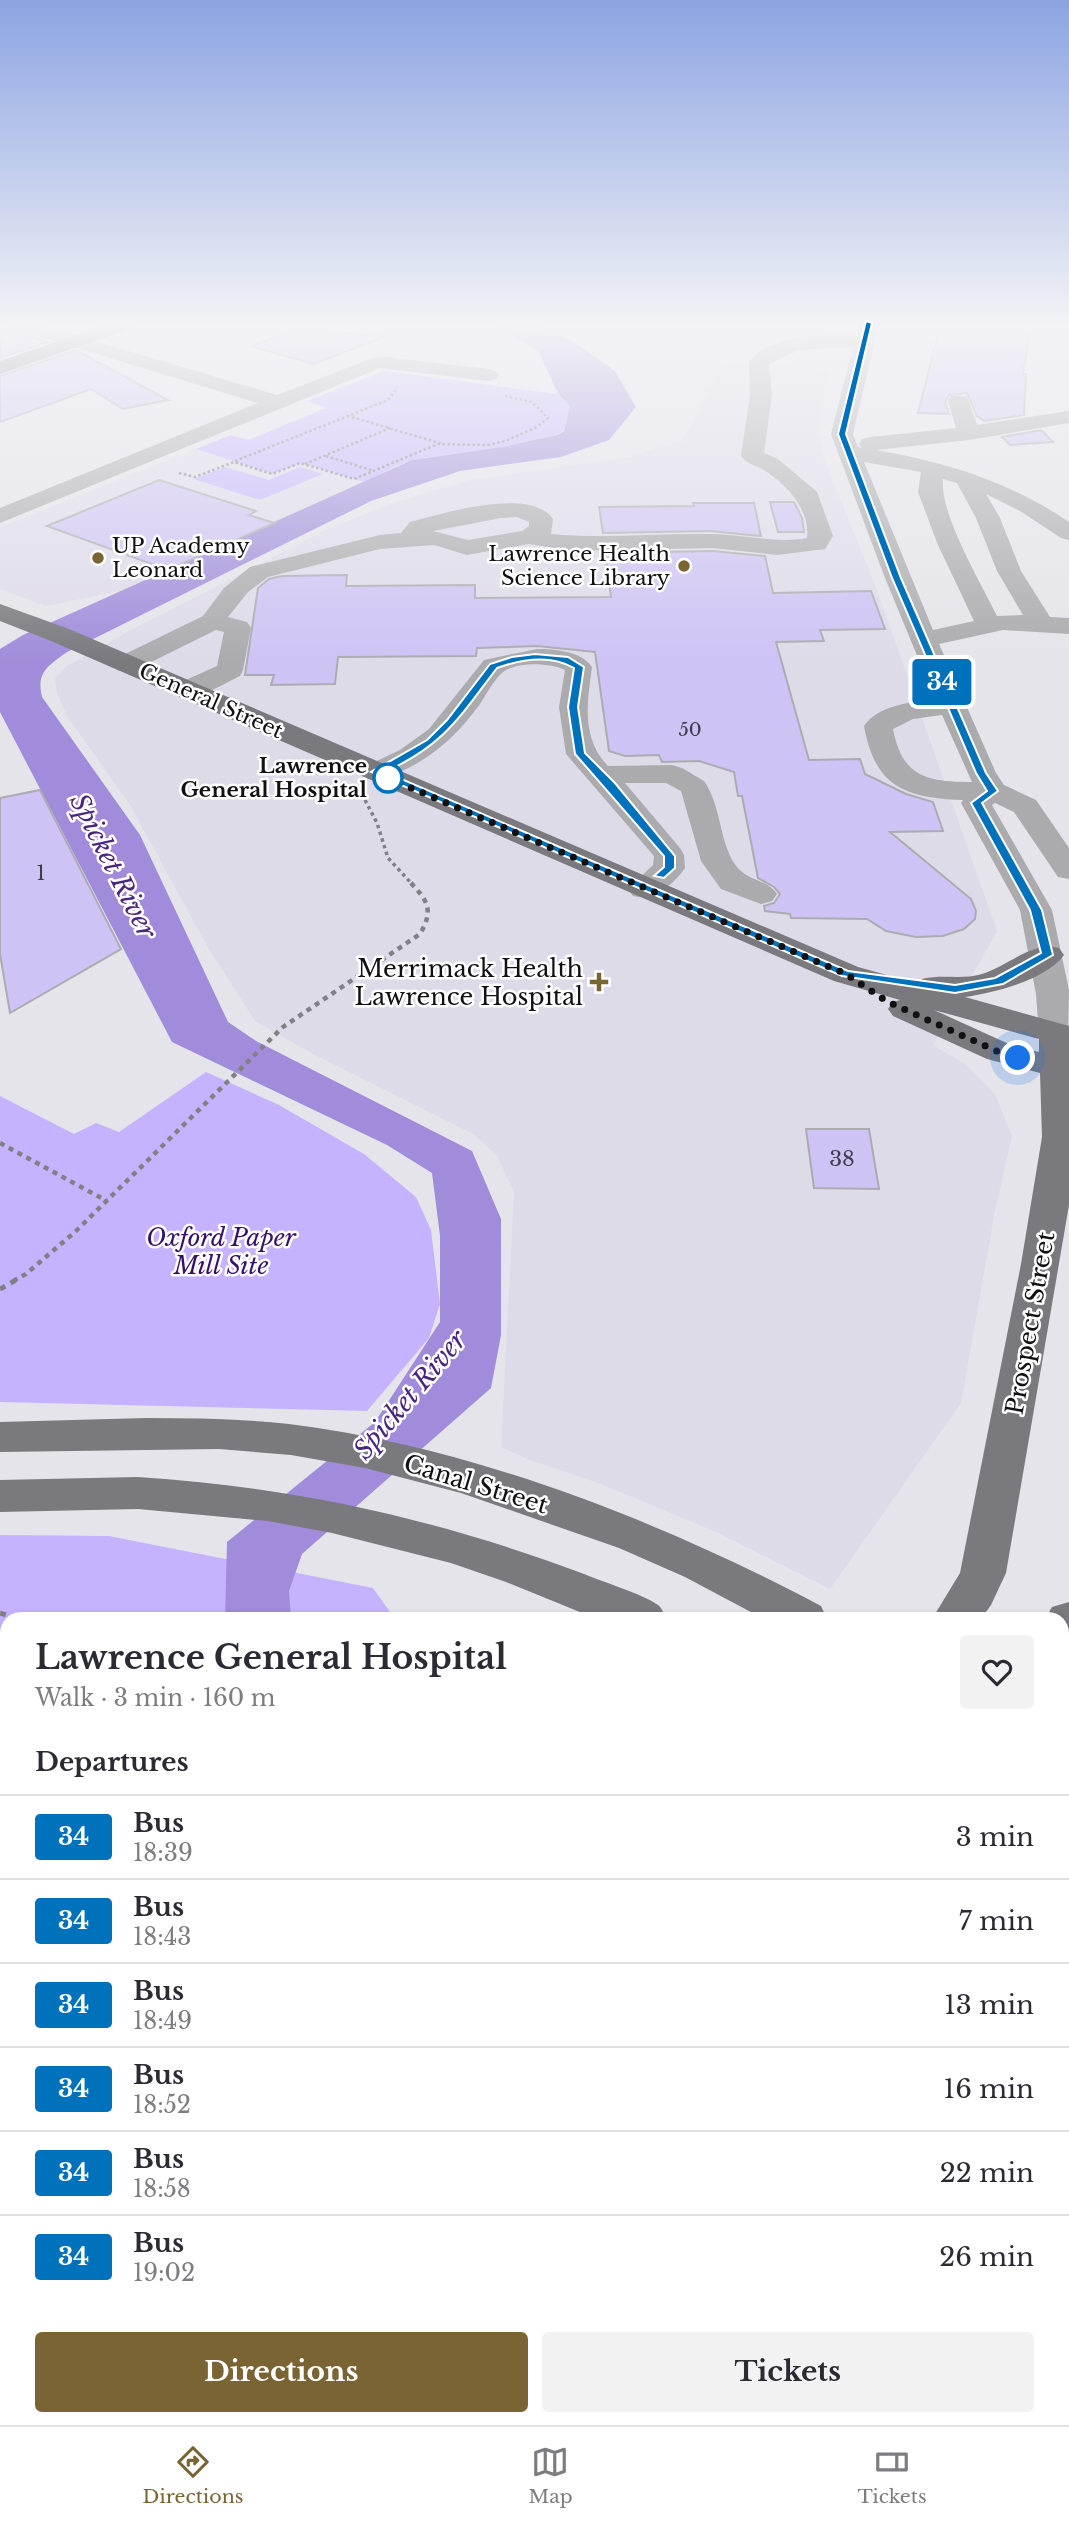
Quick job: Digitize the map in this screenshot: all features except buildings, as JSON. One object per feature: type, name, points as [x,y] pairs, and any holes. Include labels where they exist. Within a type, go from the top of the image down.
[{"type":"main road","name":"General Street","points":[[8,617],[187,690],[369,784],[644,888],[846,974],[888,1002],[999,1052],[1063,1053]]},
{"type":"main road","points":[[846,974],[955,989],[999,981],[1047,955]]},
{"type":"main road","name":"Prospect Street","points":[[960,1612],[984,1573],[1039,1278],[1060,1137],[1063,1053]]},
{"type":"main road","name":"Canal Street","points":[[6,1437],[215,1434],[291,1440],[386,1457],[521,1495],[686,1558],[790,1612]]},
{"type":"main road","points":[[0,1496],[137,1493],[221,1500],[332,1517],[481,1555],[544,1576],[627,1612]]},
{"type":"street","points":[[0,516],[194,436]]},
{"type":"street","points":[[213,621],[217,612],[250,577],[259,572],[380,542],[410,538],[436,538],[467,548],[529,537],[569,543],[715,541],[798,549],[816,544],[821,536],[811,487],[752,456],[755,436]]},
{"type":"street","points":[[842,436],[847,458],[897,578],[981,773],[993,791]]},
{"type":"street","points":[[847,458],[954,436]]},
{"type":"street","points":[[847,458],[881,457],[966,479],[1016,499],[1069,533]]},
{"type":"street","points":[[933,470],[930,492],[950,545],[989,625]]},
{"type":"street","points":[[966,479],[988,518],[1009,571],[1041,623]]},
{"type":"street","points":[[114,658],[213,621],[237,628],[230,670],[187,690]]},
{"type":"street","points":[[924,640],[1003,622],[1069,626]]},
{"type":"street","points":[[369,784],[430,742],[450,722],[493,666],[512,659],[564,659],[579,667],[573,707],[580,754],[669,856],[669,868],[644,888]]},
{"type":"street","points":[[952,705],[910,710],[890,716],[878,726],[885,755],[904,779],[925,789],[993,791],[1024,806],[1069,870]]},
{"type":"street","points":[[600,775],[672,774],[694,787],[717,862],[732,882],[761,894]]},
{"type":"street","name":"Prospect Street","points":[[993,791],[976,803],[1036,910],[1047,955],[1063,1053]]},
{"type":"path","points":[[179,473],[195,477],[297,436]]},
{"type":"path","points":[[304,464],[371,436]]},
{"type":"path","points":[[417,436],[443,444],[488,445],[512,436]]},
{"type":"path","points":[[234,461],[272,474],[300,463],[355,479],[443,444]]},
{"type":"path","points":[[325,456],[374,471]]},
{"type":"path","points":[[0,1289],[26,1275],[107,1200],[269,1041],[303,1012],[408,945],[420,934],[428,920],[426,899],[388,858],[369,784]]},
{"type":"path","points":[[0,1143],[107,1200]]},
{"type":"shaded area","name":"Merrimack Health Lawrence Hospital","points":[[685,436],[819,436],[824,459],[876,587],[997,931],[933,1045],[965,1064],[995,1094],[1012,1136],[995,1211],[961,1403],[830,1589],[714,1531],[501,1447],[514,1192],[496,1154],[473,1134],[313,1054],[255,1021],[206,944],[130,805],[67,716],[57,693],[55,679],[67,666],[127,632],[328,529],[392,503],[470,480],[628,457],[682,441]]},
{"type":"shaded area","name":"UP Academy Leonard","points":[[196,449],[272,474],[300,463],[364,482],[126,590],[45,606],[0,589],[0,527]]},
{"type":"green space","points":[[228,436],[248,440],[257,436],[553,436],[514,446],[414,460],[364,482],[301,463],[272,474],[196,449]]},
{"type":"green space","points":[[225,467],[269,480],[300,467],[323,474],[260,500],[194,479]]},
{"type":"green space","name":"Oxford Paper Mill Site","points":[[206,1072],[279,1105],[364,1154],[416,1197],[431,1230],[440,1304],[429,1338],[367,1411],[0,1402],[0,1096],[74,1134],[96,1123],[119,1132]]},
{"type":"green space","points":[[0,1535],[109,1536],[373,1588],[390,1612],[0,1612]]},
{"type":"water","name":"Spicket River","points":[[552,436],[612,436],[609,440],[561,457],[460,471],[371,501],[67,652],[42,675],[42,697],[140,835],[228,1022],[256,1041],[472,1151],[501,1219],[501,1335],[491,1388],[302,1554],[289,1591],[290,1612],[225,1612],[227,1542],[375,1422],[440,1322],[440,1236],[432,1173],[387,1145],[172,1042],[0,712],[0,649],[23,635],[412,460],[503,447]]},
{"type":"bus line","name":"34","points":[[660,876],[669,868],[669,856],[611,786],[580,754],[573,707],[579,667],[564,659],[512,659],[493,666],[450,722],[430,742],[408,758],[376,772],[687,908],[846,974],[955,989],[999,981],[1047,955],[1036,910],[976,803],[993,791],[981,773],[897,578],[843,436]]},
{"type":"place","name":"UP Academy Leonard","points":[[98,558]]},
{"type":"place","name":"Lawrence Health Science Library","points":[[684,566]]},
{"type":"place","name":"Lawrence General Hospital","points":[[388,778]]},
{"type":"place","name":"Merrimack Health Lawrence Hospital","points":[[599,982]]},
{"type":"route","points":[[388,778],[846,974],[888,1002],[1018,1058]]}]
